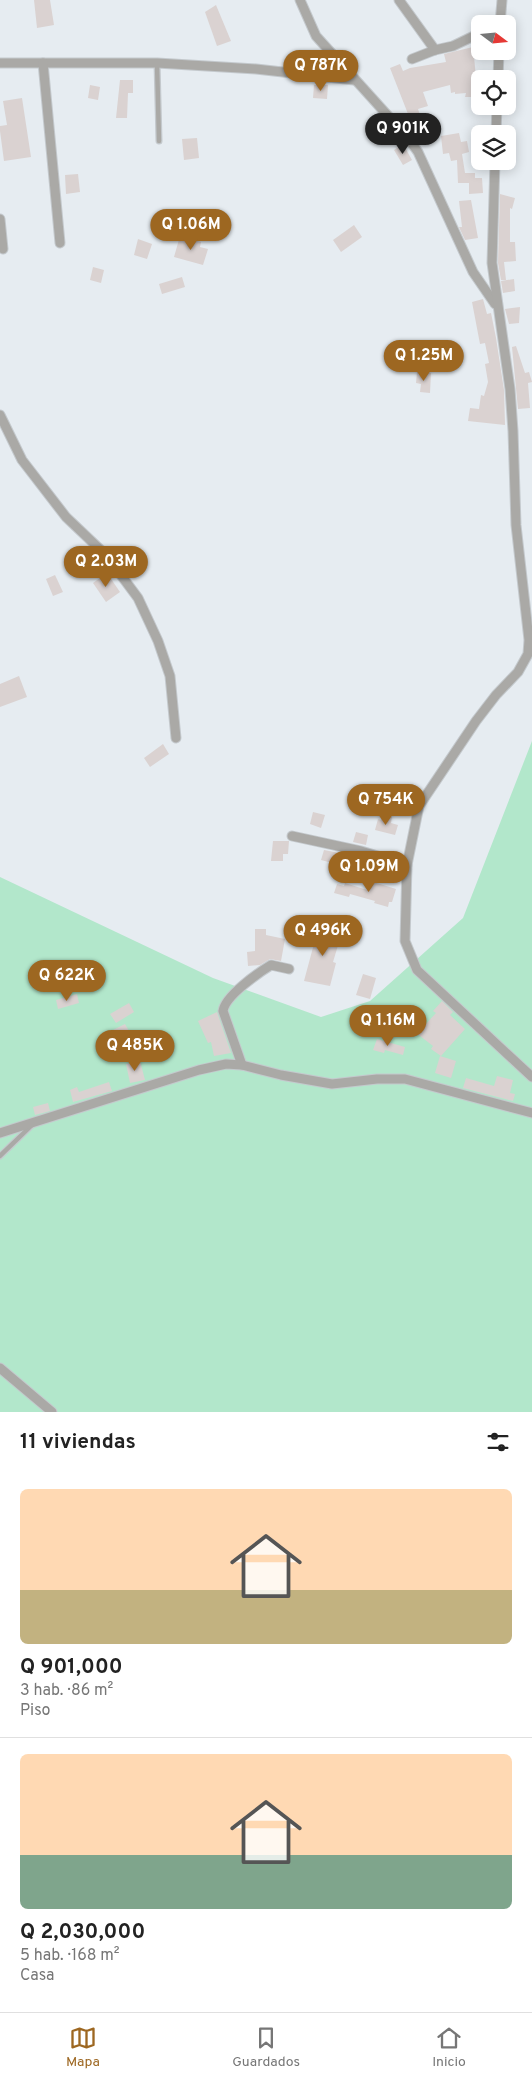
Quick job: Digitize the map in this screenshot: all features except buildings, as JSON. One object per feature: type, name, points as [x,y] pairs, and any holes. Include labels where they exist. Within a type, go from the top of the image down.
[{"type":"street","points":[[300,0],[316,36],[408,138],[418,152],[473,272],[497,305]]},
{"type":"street","points":[[399,0],[435,50]]},
{"type":"street","points":[[501,15],[502,0]]},
{"type":"street","points":[[412,59],[435,50],[453,46],[471,37]]},
{"type":"street","points":[[0,63],[157,64],[256,69],[354,80]]},
{"type":"street","points":[[43,63],[60,244]]},
{"type":"street","points":[[495,170],[492,263],[510,388],[513,422],[516,525],[529,640],[528,654],[518,672],[496,695],[476,721],[419,806],[407,865],[405,941],[417,970],[532,1077]]},
{"type":"street","points":[[0,219],[3,249]]},
{"type":"street","points":[[0,415],[22,460],[66,517],[106,555],[138,598],[158,641],[170,676],[176,738]]},
{"type":"street","points":[[292,836],[407,865]]},
{"type":"street","points":[[242,1065],[224,1007],[227,1001],[271,965],[289,969]]},
{"type":"street","points":[[0,1133],[199,1070],[226,1064],[242,1065],[281,1075],[332,1084],[377,1079],[405,1079],[532,1113]]},
{"type":"street","points":[[0,1368],[52,1412]]},
{"type":"lane","points":[[157,64],[159,141]]},
{"type":"lane","points":[[0,1156],[35,1122]]},
{"type":"green space","points":[[532,741],[532,1412],[0,1412],[0,877],[213,978],[321,1017],[370,1001],[463,918]]}]
